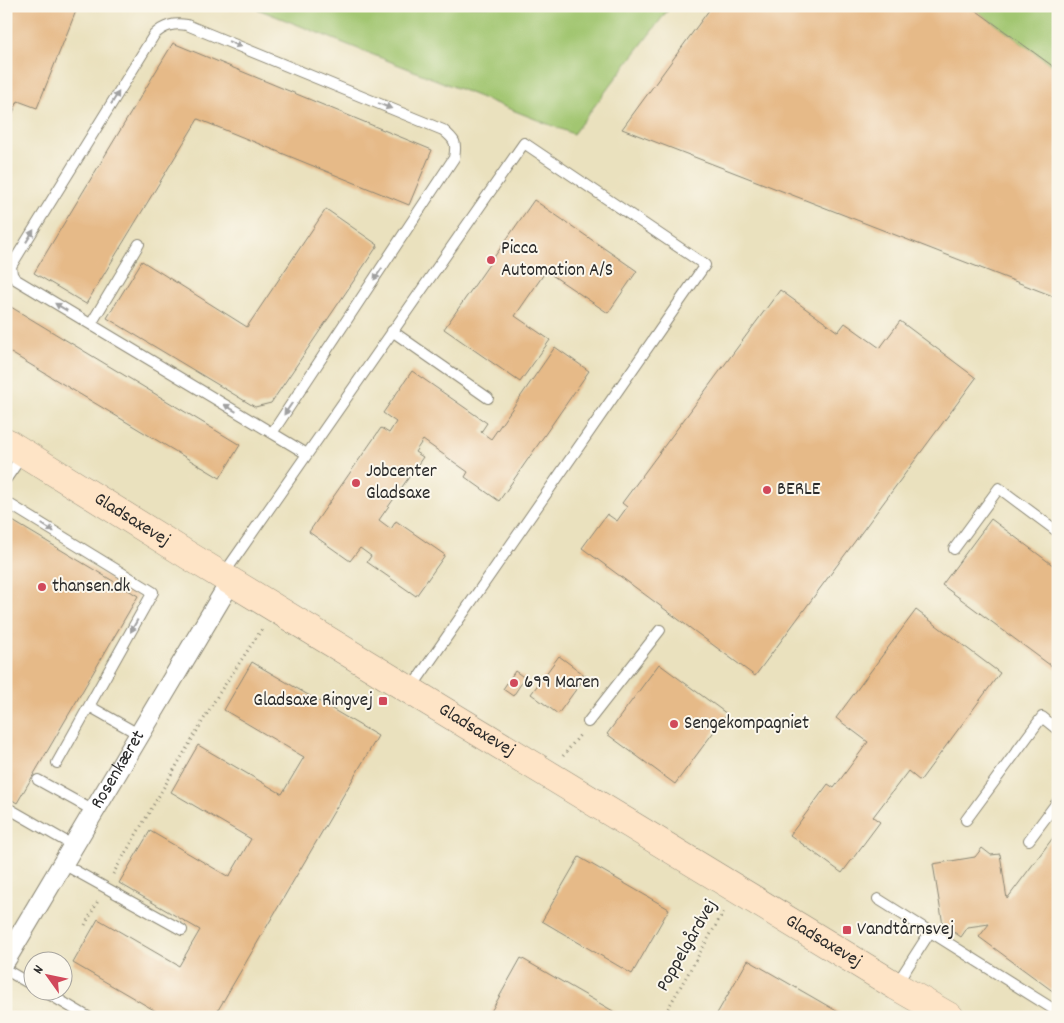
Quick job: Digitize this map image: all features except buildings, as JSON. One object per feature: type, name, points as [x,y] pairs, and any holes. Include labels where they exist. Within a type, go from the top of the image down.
[{"type":"street","name":"Gladsaxevej","points":[[15,447],[410,690],[950,1017]]},
{"type":"street","name":"Rosenkæret","points":[[6,959],[140,735],[227,578]]},
{"type":"lane","points":[[1052,6],[1058,10]]},
{"type":"lane","points":[[272,433],[454,158],[456,148],[454,140],[443,130],[187,25],[176,24],[161,27],[154,35],[11,266],[12,274],[15,279],[272,433],[308,454]]},
{"type":"lane","points":[[227,578],[308,454],[524,142],[705,265],[410,690]]},
{"type":"lane","points":[[91,324],[139,244]]},
{"type":"lane","points":[[392,332],[488,398]]},
{"type":"lane","points":[[6,479],[15,447]]},
{"type":"lane","points":[[954,549],[999,488],[1058,532]]},
{"type":"lane","points":[[6,502],[153,592],[57,763]]},
{"type":"lane","points":[[588,722],[660,630]]},
{"type":"lane","points":[[89,706],[140,735]]},
{"type":"lane","points":[[966,820],[1042,717],[1058,730]]},
{"type":"lane","points":[[38,780],[94,811]]},
{"type":"lane","points":[[1029,840],[1058,801]]},
{"type":"lane","points":[[6,806],[74,846]]},
{"type":"lane","points":[[63,864],[182,930]]},
{"type":"lane","points":[[878,899],[1058,1012]]},
{"type":"lane","points":[[896,986],[930,932]]},
{"type":"lane","points":[[6,970],[22,979]]},
{"type":"lane","points":[[59,1000],[88,1017]]},
{"type":"path","points":[[85,925],[218,695],[276,608]]},
{"type":"path","points":[[548,774],[588,722]]},
{"type":"path","name":"Poppelgårdvej","points":[[663,1017],[737,889]]},
{"type":"green space","points":[[250,6],[671,6],[573,134]]},
{"type":"green space","points":[[970,6],[1058,6],[1058,70]]},
{"type":"place","name":"Picca Automation A/S","points":[[491,260]]},
{"type":"place","name":"Jobcenter Gladsaxe","points":[[356,483]]},
{"type":"place","name":"BERLE","points":[[767,490]]},
{"type":"place","name":"thansen.dk","points":[[42,587]]},
{"type":"place","name":"699 Maren","points":[[514,683]]},
{"type":"place","name":"Gladsaxe Ringvej","points":[[383,701]]},
{"type":"place","name":"Sengekompagniet","points":[[674,724]]},
{"type":"place","name":"Vandtårnsvej","points":[[847,930]]}]
